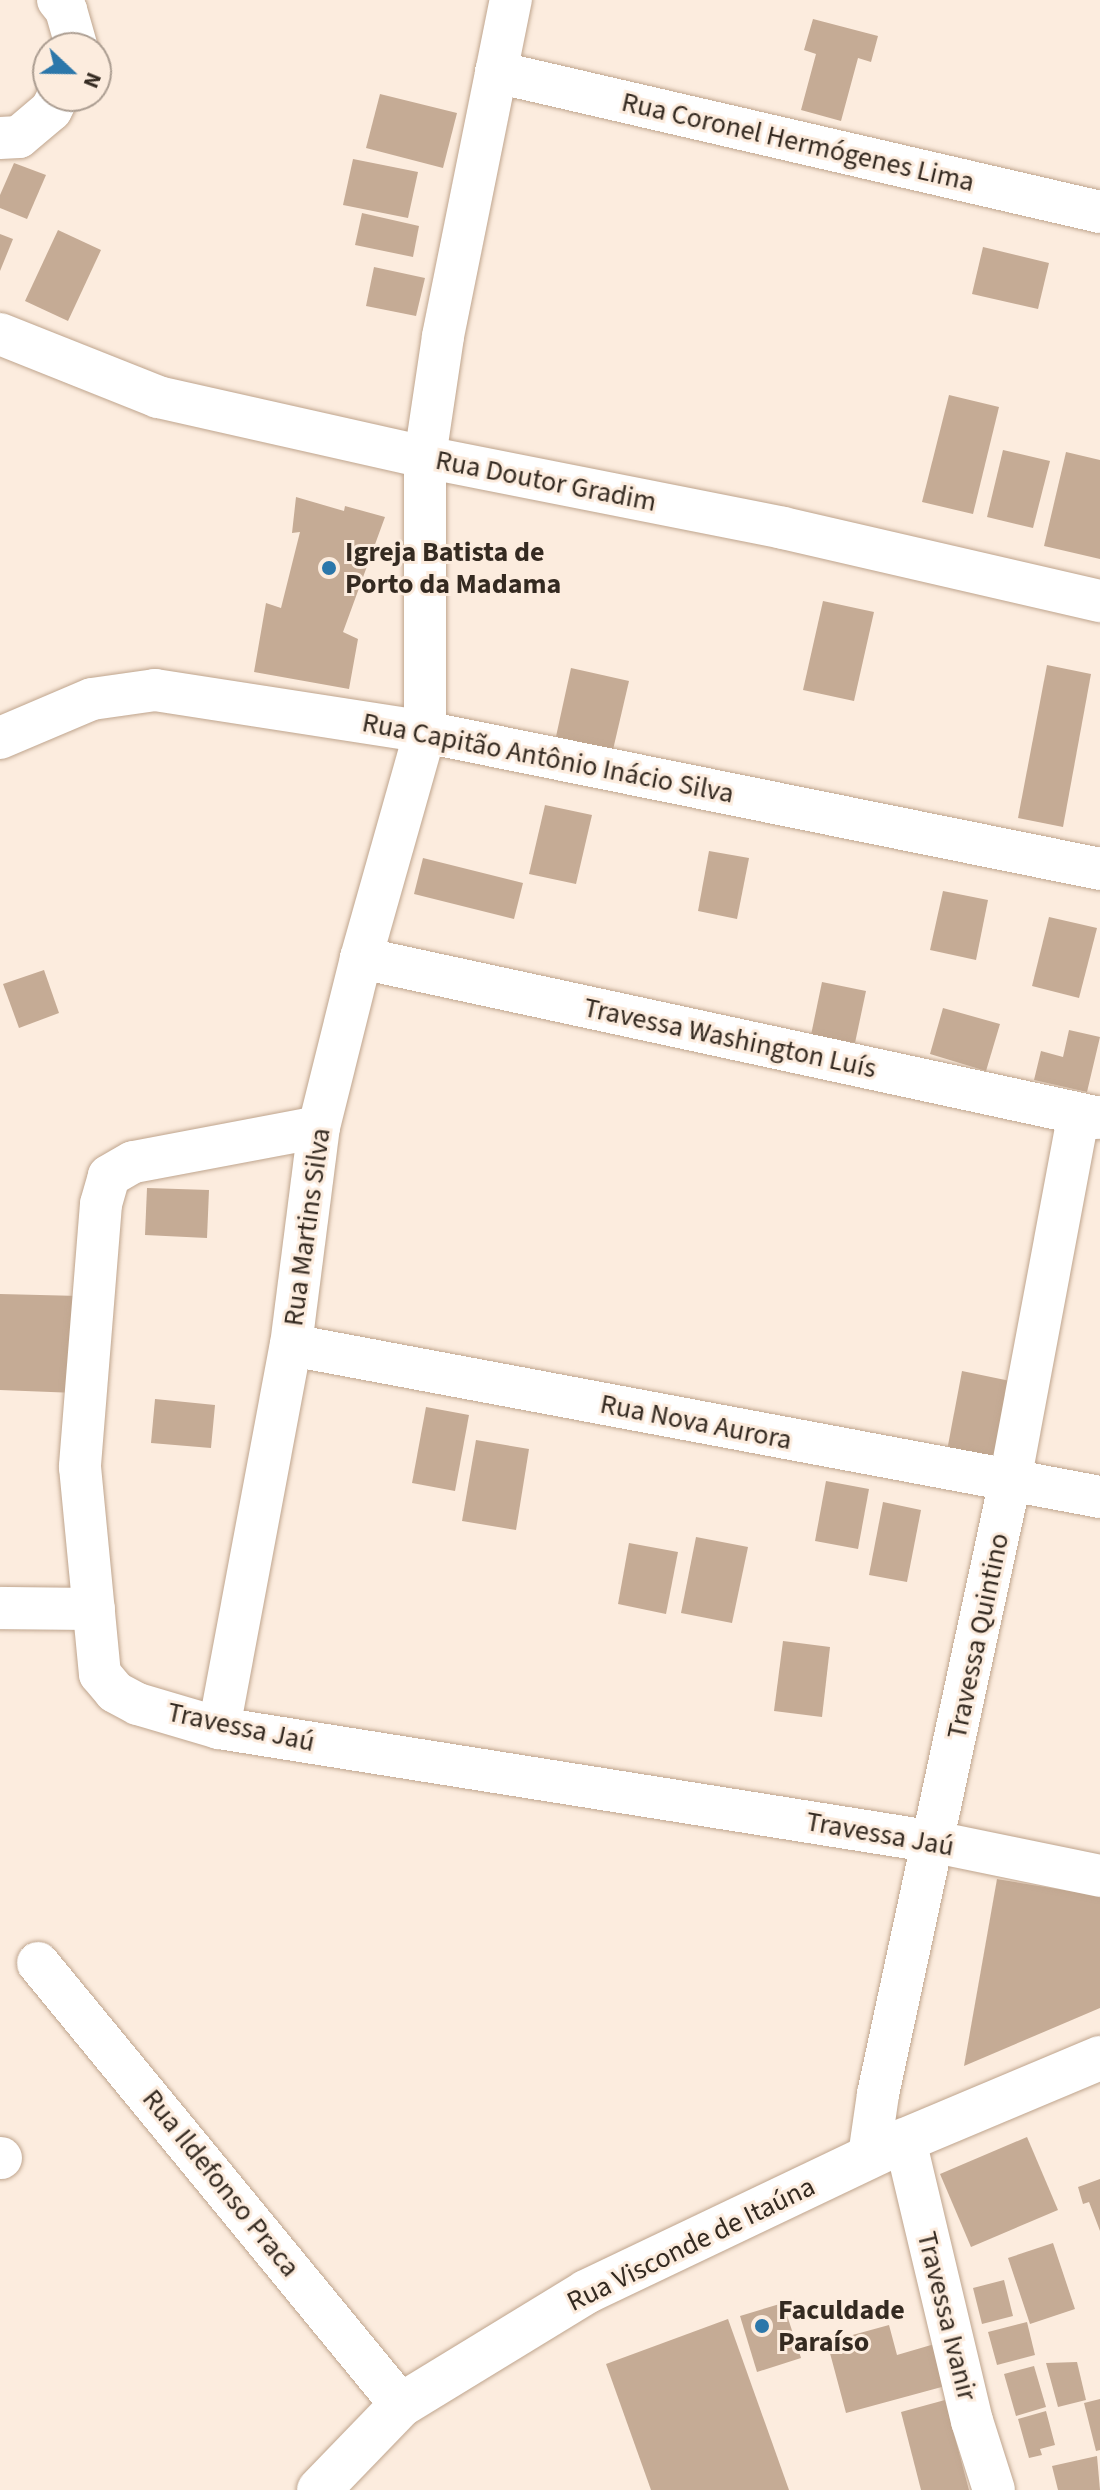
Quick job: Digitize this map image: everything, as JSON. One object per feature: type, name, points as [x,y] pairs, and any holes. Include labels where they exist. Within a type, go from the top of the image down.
[{"type":"main road","name":"Rua Visconde de Itaúna","points":[[319,2490],[401,2405],[586,2292],[887,2148],[1100,2058]]},
{"type":"street","points":[[58,0],[66,10],[72,32]]},
{"type":"street","name":"Rua Martins Silva","points":[[219,1728],[291,1345],[319,1127],[361,958],[425,732],[425,457],[443,336],[511,0]]},
{"type":"street","name":"Rua Coronel Hermógenes Lima","points":[[496,72],[1100,212]]},
{"type":"street","points":[[0,138],[19,137],[49,112]]},
{"type":"street","name":"Rua Doutor Gradim","points":[[0,334],[158,397],[425,457],[783,528],[1100,601]]},
{"type":"street","name":"Rua Capitão Antônio Inácio Silva","points":[[0,738],[92,699],[155,690],[425,732],[1100,869]]},
{"type":"street","name":"Travessa Washington Luís","points":[[361,958],[1090,1116]]},
{"type":"street","name":"Travessa Quintino","points":[[887,2148],[878,2094],[1090,1116]]},
{"type":"street","name":"Travessa Jaú","points":[[319,1127],[133,1162],[109,1176],[101,1204],[80,1467],[100,1674],[115,1692],[138,1704],[219,1728],[935,1842],[1100,1876]]},
{"type":"street","name":"Rua Nova Aurora","points":[[291,1345],[1100,1497]]},
{"type":"street","points":[[0,1608],[94,1609]]},
{"type":"street","name":"Rua Ildefonso Praca","points":[[38,1963],[401,2405]]},
{"type":"street","name":"Travessa Ivanir","points":[[887,2148],[994,2490]]},
{"type":"building","points":[[813,19],[878,36],[871,62],[858,58],[841,121],[801,110],[816,54],[804,50]]},
{"type":"building","points":[[380,94],[457,113],[443,168],[366,148]]},
{"type":"building","points":[[353,159],[418,172],[408,218],[343,205]]},
{"type":"building","points":[[14,163],[46,175],[27,219],[0,208],[0,195]]},
{"type":"building","points":[[362,213],[419,226],[413,257],[355,245]]},
{"type":"building","points":[[58,230],[101,250],[68,321],[25,301]]},
{"type":"building","points":[[0,234],[13,239],[0,271]]},
{"type":"building","points":[[983,247],[1049,263],[1038,309],[972,294]]},
{"type":"building","points":[[374,267],[425,278],[416,316],[366,306]]},
{"type":"building","points":[[949,395],[999,407],[973,514],[922,502]]},
{"type":"building","points":[[1003,450],[1050,461],[1033,528],[987,517]]},
{"type":"building","points":[[1066,452],[1100,460],[1100,559],[1044,546]]},
{"type":"building","name":"Igreja Batista de Porto da Madama","points":[[296,497],[344,511],[345,506],[385,517],[343,632],[358,639],[349,689],[254,672],[266,603],[281,608],[300,532],[292,533]]},
{"type":"building","points":[[823,601],[874,612],[854,701],[803,690]]},
{"type":"building","points":[[1047,665],[1091,674],[1063,827],[1018,818]]},
{"type":"building","points":[[571,668],[629,681],[612,754],[555,741]]},
{"type":"building","points":[[545,805],[592,815],[576,884],[529,874]]},
{"type":"building","points":[[709,851],[749,858],[737,919],[698,911]]},
{"type":"building","points":[[423,858],[523,883],[514,919],[414,894]]},
{"type":"building","points":[[943,891],[988,900],[976,960],[930,950]]},
{"type":"building","points":[[1049,917],[1097,928],[1079,998],[1032,986]]},
{"type":"building","points":[[44,970],[59,1013],[19,1028],[3,984]]},
{"type":"building","points":[[822,982],[866,991],[855,1043],[811,1035]]},
{"type":"building","points":[[943,1008],[1000,1024],[986,1071],[930,1054]]},
{"type":"building","points":[[1069,1030],[1100,1037],[1087,1092],[1034,1080],[1041,1051],[1063,1057]]},
{"type":"building","points":[[147,1188],[209,1190],[207,1238],[145,1235]]},
{"type":"building","points":[[0,1294],[80,1296],[76,1393],[0,1390]]},
{"type":"building","points":[[962,1371],[1015,1382],[998,1466],[946,1456]]},
{"type":"building","points":[[155,1399],[215,1405],[211,1448],[151,1443]]},
{"type":"building","points":[[426,1407],[469,1415],[455,1491],[412,1483]]},
{"type":"building","points":[[476,1440],[529,1449],[516,1530],[462,1521]]},
{"type":"building","points":[[826,1481],[869,1489],[858,1549],[815,1541]]},
{"type":"building","points":[[883,1502],[921,1510],[907,1582],[869,1575]]},
{"type":"building","points":[[696,1537],[748,1547],[732,1623],[681,1613]]},
{"type":"building","points":[[629,1543],[678,1552],[666,1614],[618,1604]]},
{"type":"building","points":[[783,1641],[830,1647],[822,1717],[774,1711]]},
{"type":"building","points":[[997,1879],[1100,1896],[1100,2008],[964,2066]]},
{"type":"building","points":[[1027,2137],[1058,2210],[971,2247],[940,2174]]},
{"type":"building","points":[[1100,2179],[1100,2231],[1089,2202],[1083,2204],[1078,2187]]},
{"type":"building","points":[[1053,2243],[1075,2309],[1030,2324],[1008,2258]]},
{"type":"building","points":[[1004,2280],[1013,2316],[982,2324],[973,2288]]},
{"type":"building","points":[[783,2303],[801,2358],[757,2372],[740,2316]]},
{"type":"building","points":[[728,2319],[789,2490],[651,2490],[606,2364]]},
{"type":"building","points":[[1027,2322],[1035,2355],[997,2365],[988,2332]]},
{"type":"building","points":[[889,2325],[897,2355],[938,2343],[949,2385],[846,2413],[827,2342]]},
{"type":"building","points":[[1077,2362],[1086,2400],[1058,2407],[1046,2363]]},
{"type":"building","points":[[1034,2366],[1046,2407],[1016,2416],[1004,2374]]},
{"type":"building","points":[[1100,2399],[1100,2450],[1096,2451],[1084,2403]]},
{"type":"building","points":[[945,2400],[969,2490],[921,2490],[901,2412]]},
{"type":"building","points":[[1046,2411],[1055,2445],[1040,2449],[1042,2455],[1029,2458],[1018,2419]]},
{"type":"building","points":[[1097,2456],[1100,2490],[1058,2490],[1052,2466]]},
{"type":"place","name":"Igreja Batista de Porto da Madama","points":[[329,568]]},
{"type":"place","name":"Faculdade Paraíso","points":[[762,2326]]}]
